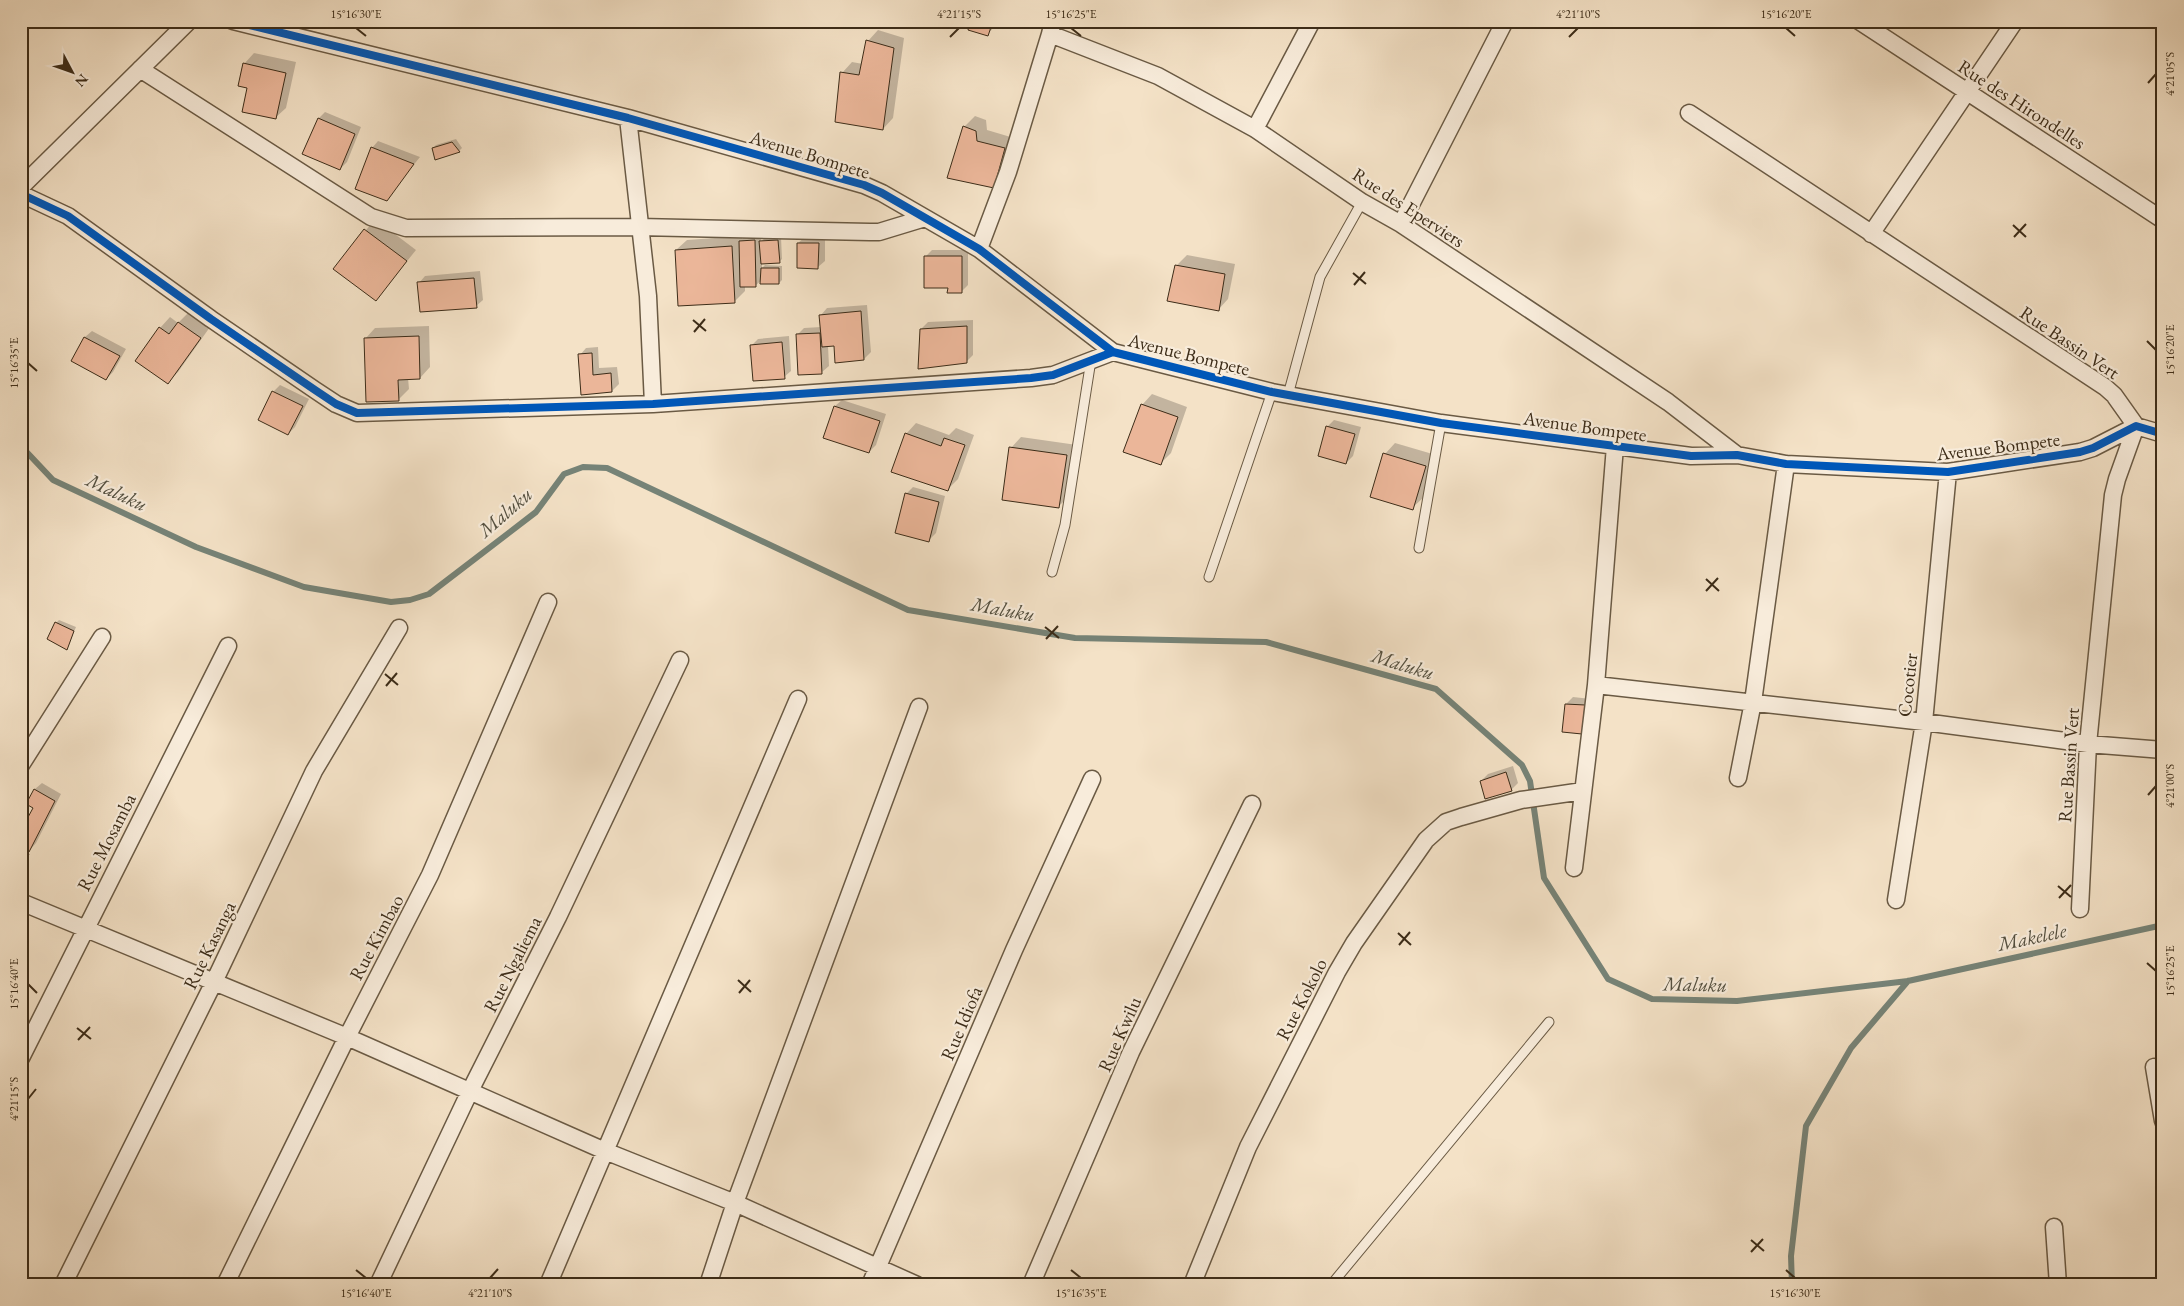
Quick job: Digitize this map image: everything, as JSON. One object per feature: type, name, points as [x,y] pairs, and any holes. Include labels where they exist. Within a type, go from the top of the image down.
[{"type":"street","points":[[21,187],[188,21]]},
{"type":"street","name":"Avenue Bompete","points":[[234,21],[628,118],[864,185],[882,193],[978,248],[1113,352],[1280,393],[1441,423],[1706,457],[1737,455],[1786,464],[1948,472],[2080,452],[2094,448],[2136,426]]},
{"type":"street","points":[[1255,129],[1312,21]]},
{"type":"street","points":[[1401,224],[1505,21]]},
{"type":"street","name":"Rue des Hirondelles","points":[[1860,21],[2163,220]]},
{"type":"street","points":[[1871,234],[2015,21]]},
{"type":"street","points":[[978,248],[1008,172],[1052,28]]},
{"type":"street","name":"Rue des Eperviers","points":[[1052,28],[1158,76],[1255,129],[1362,202],[1401,224],[1668,402],[1737,455]]},
{"type":"street","points":[[140,69],[371,217],[406,228],[639,226],[879,232],[925,218]]},
{"type":"street","name":"Rue Bassin Vert","points":[[1690,113],[2105,387],[2114,395],[2136,426],[2116,479],[2113,495],[2088,744],[2080,909]]},
{"type":"street","points":[[628,118],[648,296],[653,404]]},
{"type":"street","points":[[21,194],[68,216],[219,325],[347,410],[357,413],[653,404],[1031,378],[1054,374],[1113,352]]},
{"type":"street","points":[[2136,426],[2163,434]]},
{"type":"street","points":[[1574,868],[1596,685],[1615,446]]},
{"type":"street","points":[[1738,778],[1753,702],[1786,464]]},
{"type":"street","name":"Cocotier","points":[[1896,900],[1924,722],[1948,472]]},
{"type":"street","name":"Rue Kimbao","points":[[225,1285],[347,1037],[430,875],[548,602]]},
{"type":"street","name":"Rue Kasanga","points":[[63,1285],[214,982],[314,771],[399,628]]},
{"type":"street","points":[[21,765],[102,637]]},
{"type":"street","name":"Rue Mosamba","points":[[21,1058],[228,646]]},
{"type":"street","name":"Rue Ngaliema","points":[[378,1285],[470,1091],[558,917],[680,660]]},
{"type":"street","points":[[1596,685],[1924,722],[2088,744],[2163,750]]},
{"type":"street","points":[[548,1285],[798,699]]},
{"type":"street","points":[[708,1285],[735,1203],[919,708]]},
{"type":"street","name":"Rue Idiofa","points":[[870,1285],[1018,941],[1092,779]]},
{"type":"street","name":"Rue Kokolo","points":[[1192,1285],[1256,1130],[1345,958],[1426,840],[1446,822],[1521,800],[1583,791]]},
{"type":"street","name":"Rue Kwilu","points":[[1031,1285],[1139,1035],[1252,804]]},
{"type":"street","points":[[21,902],[347,1037],[605,1151],[735,1203],[917,1285]]},
{"type":"street","points":[[2154,1067],[2163,1121]]},
{"type":"street","points":[[2054,1227],[2058,1285]]},
{"type":"lane","points":[[1209,577],[1280,393],[1320,277],[1362,202]]},
{"type":"lane","points":[[1052,572],[1065,525],[1091,360]]},
{"type":"lane","points":[[1419,548],[1441,423]]},
{"type":"lane","points":[[1331,1285],[1549,1022]]},
{"type":"building","points":[[970,21],[993,21],[988,36],[968,30]]},
{"type":"building","points":[[866,40],[894,48],[883,130],[835,122],[840,72],[859,75]]},
{"type":"building","points":[[243,63],[286,73],[276,119],[242,112],[247,88],[238,86]]},
{"type":"building","points":[[318,118],[355,134],[340,170],[302,154]]},
{"type":"building","points":[[963,126],[976,131],[977,141],[1005,148],[994,188],[947,178]]},
{"type":"building","points":[[452,142],[460,152],[435,160],[432,148]]},
{"type":"building","points":[[371,147],[414,164],[387,201],[355,189]]},
{"type":"building","points":[[364,229],[407,261],[376,301],[333,269]]},
{"type":"building","points":[[755,240],[756,287],[740,287],[739,241]]},
{"type":"building","points":[[778,240],[780,263],[761,264],[759,241]]},
{"type":"building","points":[[797,243],[819,243],[818,269],[797,268]]},
{"type":"building","points":[[732,246],[735,303],[678,306],[675,250]]},
{"type":"building","points":[[924,256],[962,256],[962,293],[947,293],[948,288],[924,288]]},
{"type":"building","points":[[1175,265],[1225,274],[1219,311],[1167,301]]},
{"type":"building","points":[[761,268],[779,268],[779,284],[760,284]]},
{"type":"building","points":[[474,278],[477,308],[420,312],[417,282]]},
{"type":"building","points":[[861,311],[864,360],[835,363],[834,346],[822,347],[819,315]]},
{"type":"building","points":[[178,322],[201,338],[168,384],[135,361],[159,327],[169,334]]},
{"type":"building","points":[[967,326],[967,363],[918,369],[920,329]]},
{"type":"building","points":[[820,333],[822,374],[798,375],[796,334]]},
{"type":"building","points":[[419,336],[420,379],[398,380],[399,401],[366,402],[364,338]]},
{"type":"building","points":[[84,337],[120,356],[106,380],[71,361]]},
{"type":"building","points":[[782,342],[785,379],[753,381],[750,345]]},
{"type":"building","points":[[592,353],[593,375],[611,373],[612,392],[581,395],[578,354]]},
{"type":"building","points":[[272,391],[303,406],[288,435],[258,420]]},
{"type":"building","points":[[1141,404],[1178,417],[1161,465],[1123,452]]},
{"type":"building","points":[[834,406],[880,421],[869,453],[823,438]]},
{"type":"building","points":[[1326,426],[1355,434],[1346,464],[1318,456]]},
{"type":"building","points":[[905,433],[941,446],[944,438],[965,445],[948,491],[891,472]]},
{"type":"building","points":[[1009,447],[1067,455],[1059,508],[1002,500]]},
{"type":"building","points":[[1383,453],[1426,466],[1413,510],[1370,497]]},
{"type":"building","points":[[905,493],[939,502],[929,542],[895,533]]},
{"type":"building","points":[[55,622],[74,631],[67,650],[47,639]]},
{"type":"building","points":[[1565,704],[1585,705],[1582,734],[1562,732]]},
{"type":"building","points":[[1506,772],[1512,791],[1485,799],[1480,781]]},
{"type":"building","points":[[34,789],[55,801],[29,852],[21,847],[21,830],[33,808],[26,804]]},
{"type":"building","points":[[21,850],[29,854],[21,868]]},
{"type":"waterway","name":"Maluku","points":[[21,446],[53,480],[196,547],[304,587],[391,602],[410,600],[429,594],[536,512],[564,474],[583,467],[607,468],[908,610],[1075,638],[1266,642],[1436,689],[1522,765],[1530,781],[1544,878],[1608,979],[1652,999],[1737,1001],[1908,981],[2163,925]]},
{"type":"waterway","points":[[1792,1285],[1791,1256],[1806,1126],[1851,1048],[1908,981]]},
{"type":"cycle path","points":[[233,21],[628,118],[864,185],[882,193],[979,249],[1113,352],[1272,392],[1441,423],[1691,456],[1737,455],[1786,464],[1948,472],[2080,452],[2093,448],[2136,426],[2163,434]]},
{"type":"cycle path","points":[[21,194],[68,216],[211,319],[315,390],[336,404],[357,413],[653,404],[1031,378],[1053,375],[1113,352]]},
{"type":"water label","name":"Makelele","points":[[2032,937]]}]
